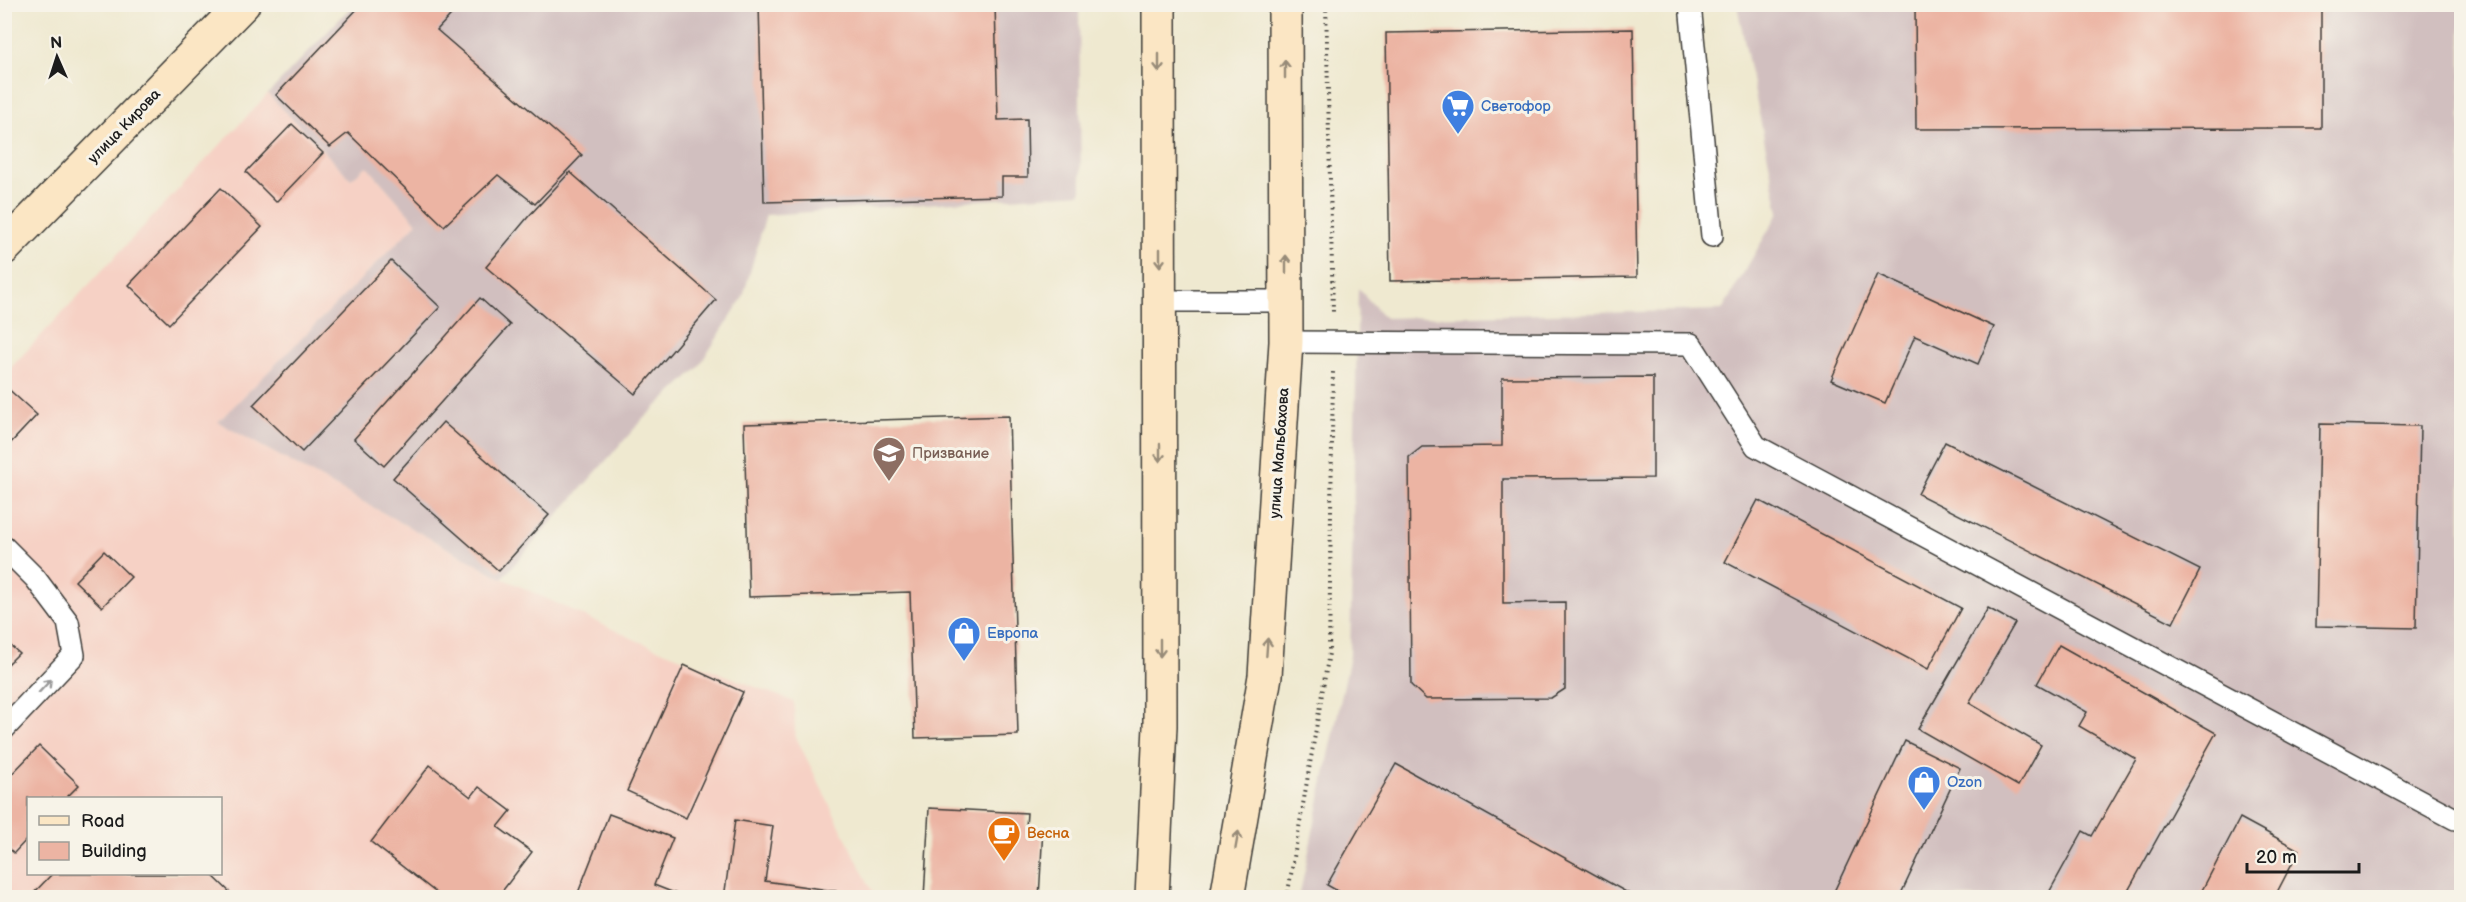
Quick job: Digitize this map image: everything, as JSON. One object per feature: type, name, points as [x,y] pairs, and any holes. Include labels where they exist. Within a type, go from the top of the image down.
[{"type":"main road","name":"улица Кирова","points":[[4,248],[243,4]]},
{"type":"main road","points":[[1152,897],[1160,726],[1159,4]]},
{"type":"main road","name":"улица Мальбахова","points":[[1227,897],[1265,676],[1286,342],[1285,4]]},
{"type":"lane","points":[[1690,4],[1712,236]]},
{"type":"lane","points":[[1160,301],[1286,301]]},
{"type":"lane","points":[[1286,342],[1691,344],[1756,446],[2455,819]]},
{"type":"lane","points":[[4,547],[35,578],[68,622],[74,655],[4,729]]},
{"type":"path","points":[[1287,897],[1329,653],[1334,342],[1326,4]]},
{"type":"shaded area","points":[[353,5],[1079,5],[1081,193],[766,215],[743,297],[698,368],[643,419],[502,578],[218,422],[417,223],[367,166],[351,179],[268,94]]},
{"type":"shaded area","points":[[1737,5],[2461,5],[2461,897],[1299,898],[1350,656],[1358,288],[1385,318],[1722,310],[1779,212]]},
{"type":"shaded area","points":[[268,94],[351,179],[367,166],[417,223],[218,422],[502,578],[638,641],[794,702],[795,735],[875,897],[5,897],[4,375]]},
{"type":"building","points":[[362,4],[461,4],[437,30],[582,155],[535,204],[498,175],[444,226],[348,133],[330,147],[276,95]]},
{"type":"building","points":[[759,4],[995,4],[998,120],[1027,119],[1028,177],[1002,177],[1002,196],[764,202]]},
{"type":"building","points":[[1915,4],[2321,4],[2321,128],[1916,129]]},
{"type":"building","points":[[1633,29],[1637,277],[1390,281],[1386,33]]},
{"type":"building","points":[[292,124],[323,153],[276,202],[246,172]]},
{"type":"building","points":[[570,172],[716,300],[635,394],[486,267]]},
{"type":"building","points":[[221,188],[262,227],[169,324],[129,285]]},
{"type":"building","points":[[391,261],[440,307],[302,452],[253,405]]},
{"type":"building","points":[[1878,274],[1994,327],[1978,364],[1915,336],[1885,403],[1831,380]]},
{"type":"building","points":[[480,298],[510,325],[384,466],[354,439]]},
{"type":"building","points":[[1653,377],[1653,478],[1503,479],[1503,603],[1565,602],[1565,689],[1551,698],[1426,699],[1411,685],[1409,457],[1422,447],[1502,446],[1502,378]]},
{"type":"building","points":[[4,385],[37,415],[4,450]]},
{"type":"building","points":[[1009,416],[1018,735],[915,738],[910,592],[749,597],[744,424]]},
{"type":"building","points":[[443,422],[549,515],[499,571],[393,478]]},
{"type":"building","points":[[2320,424],[2420,426],[2416,628],[2316,626]]},
{"type":"building","points":[[1945,442],[2200,570],[2173,623],[1918,494]]},
{"type":"building","points":[[1758,500],[1961,608],[1928,669],[1725,562]]},
{"type":"building","points":[[104,551],[131,577],[102,607],[75,581]]},
{"type":"building","points":[[1988,608],[2015,623],[1969,703],[2041,745],[2018,786],[1918,729]]},
{"type":"building","points":[[4,640],[19,653],[4,668]]},
{"type":"building","points":[[2059,645],[2216,733],[2124,898],[2046,898],[2083,831],[2092,836],[2136,759],[2079,726],[2087,712],[2037,684]]},
{"type":"building","points":[[684,665],[743,692],[686,818],[627,791]]},
{"type":"building","points":[[1905,741],[1960,768],[1899,898],[1831,898]]},
{"type":"building","points":[[39,746],[79,785],[67,797],[27,797],[27,839],[14,853],[4,844],[4,782]]},
{"type":"building","points":[[1396,764],[1637,898],[1350,898],[1327,885]]},
{"type":"building","points":[[430,765],[471,797],[479,787],[511,811],[498,827],[532,852],[497,898],[443,898],[371,842]]},
{"type":"building","points":[[929,808],[1027,813],[1026,827],[1043,828],[1039,898],[924,898]]},
{"type":"building","points":[[609,814],[673,838],[654,885],[687,898],[576,898]]},
{"type":"building","points":[[2240,818],[2299,850],[2274,898],[2198,898]]},
{"type":"building","points":[[735,820],[773,826],[765,881],[836,891],[841,898],[724,898]]},
{"type":"building","points":[[51,875],[212,875],[236,898],[29,898]]},
{"type":"place","name":"Светофор","points":[[1458,135]]},
{"type":"place","name":"Призвание","points":[[889,482]]},
{"type":"place","name":"Европа","points":[[964,662]]},
{"type":"place","name":"Ozon","points":[[1924,811]]},
{"type":"place","name":"Весна","points":[[1004,862]]}]
